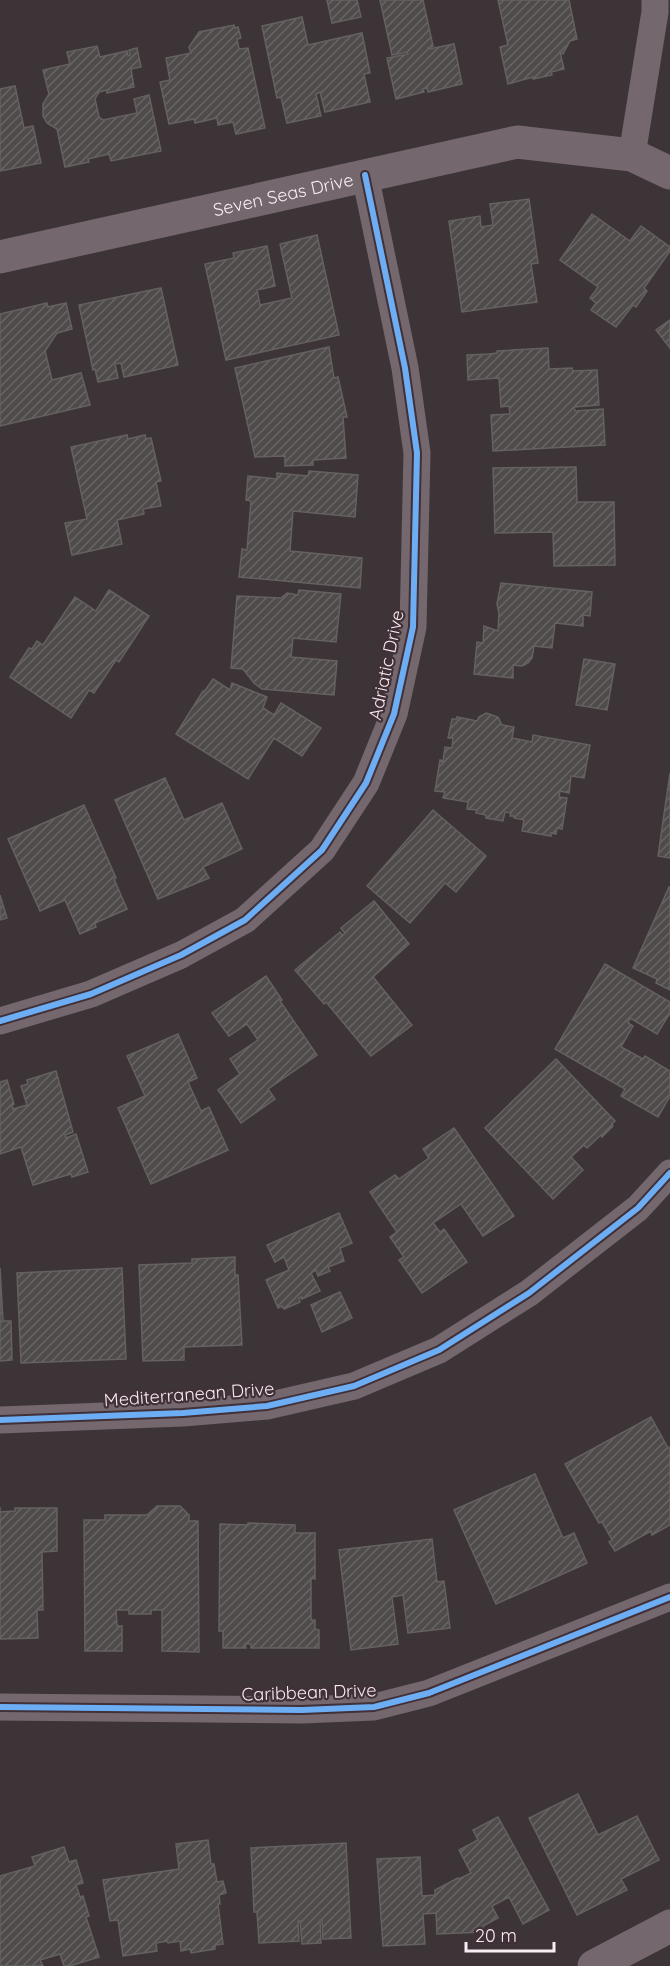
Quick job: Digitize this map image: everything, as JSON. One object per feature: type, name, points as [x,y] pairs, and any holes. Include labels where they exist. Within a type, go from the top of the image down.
[{"type":"street","points":[[632,155],[655,0]]},
{"type":"street","name":"Seven Seas Drive","points":[[0,257],[517,142],[632,155],[670,173]]},
{"type":"street","name":"Adriatic Drive","points":[[0,1021],[91,994],[181,955],[245,920],[322,850],[366,783],[394,714],[413,627],[417,453],[405,368],[365,175]]},
{"type":"street","name":"Mediterranean Drive","points":[[0,1420],[183,1413],[267,1406],[354,1386],[439,1350],[529,1293],[638,1208],[670,1173]]},
{"type":"street","name":"Caribbean Drive","points":[[0,1707],[302,1710],[374,1707],[429,1693],[670,1597]]},
{"type":"street","points":[[594,1966],[670,1926]]},
{"type":"building","points":[[327,0],[357,0],[361,17],[332,23]]},
{"type":"building","points":[[380,0],[423,0],[433,46],[428,48],[454,44],[462,84],[428,92],[427,88],[423,89],[424,92],[396,99],[387,58],[408,54],[407,52],[392,55]]},
{"type":"building","points":[[498,0],[569,0],[577,39],[570,41],[563,54],[560,52],[564,69],[551,72],[552,75],[533,79],[533,77],[508,84],[500,47],[508,45]]},
{"type":"building","points":[[302,17],[308,45],[362,33],[370,73],[364,74],[370,102],[325,112],[320,92],[316,94],[321,116],[287,123],[281,97],[277,98],[262,26]]},
{"type":"building","points":[[234,25],[235,28],[238,27],[241,38],[237,39],[239,49],[248,48],[265,128],[236,134],[233,122],[218,125],[217,118],[195,123],[194,119],[169,124],[160,82],[170,80],[166,58],[191,53],[189,47],[199,32]]},
{"type":"building","points":[[97,46],[100,57],[127,51],[128,56],[130,55],[129,50],[137,48],[141,67],[131,69],[134,87],[107,93],[107,90],[99,92],[95,99],[99,117],[103,120],[137,113],[134,99],[149,95],[161,151],[111,161],[109,154],[88,159],[89,162],[65,167],[57,129],[47,123],[43,116],[43,104],[49,94],[43,70],[70,64],[67,52]]},
{"type":"building","points":[[15,86],[24,128],[33,126],[41,163],[0,171],[0,89]]},
{"type":"building","points":[[529,199],[538,263],[531,264],[537,302],[462,312],[449,221],[480,216],[481,227],[493,225],[490,204]]},
{"type":"building","points":[[592,214],[630,241],[641,226],[670,247],[670,251],[644,288],[647,291],[636,307],[633,305],[616,327],[591,310],[596,303],[590,298],[598,287],[560,260]]},
{"type":"building","points":[[317,235],[339,335],[226,360],[205,264],[234,258],[233,253],[267,246],[275,286],[257,290],[260,305],[292,298],[280,244]]},
{"type":"building","points":[[161,288],[178,365],[124,377],[121,363],[115,364],[118,378],[98,382],[95,369],[93,370],[79,305]]},
{"type":"building","points":[[47,303],[48,307],[66,303],[72,329],[57,333],[45,351],[52,380],[81,373],[90,405],[0,426],[0,314]]},
{"type":"building","points":[[670,320],[670,348],[656,330]]},
{"type":"building","points":[[329,347],[334,378],[338,377],[347,417],[343,417],[346,458],[313,460],[313,465],[285,466],[285,456],[255,457],[235,368]]},
{"type":"building","points":[[548,348],[549,369],[597,370],[599,405],[574,407],[575,411],[603,409],[605,445],[493,451],[491,415],[510,414],[509,406],[501,407],[499,378],[468,380],[467,355]]},
{"type":"building","points":[[127,435],[128,439],[145,435],[146,439],[151,438],[161,481],[156,482],[161,506],[143,509],[144,514],[117,520],[122,544],[72,555],[65,523],[87,519],[71,447]]},
{"type":"building","points":[[576,467],[577,502],[614,502],[615,565],[554,566],[553,532],[495,533],[493,468]]},
{"type":"building","points":[[309,471],[358,475],[355,517],[293,511],[290,551],[362,558],[360,588],[239,577],[242,549],[247,550],[251,501],[246,500],[248,476],[277,479],[277,473],[308,476]]},
{"type":"building","points":[[501,583],[592,592],[590,616],[583,615],[583,626],[555,623],[552,648],[534,646],[532,658],[528,663],[522,666],[513,665],[513,678],[474,674],[477,642],[483,643],[484,626],[498,631],[497,604]]},
{"type":"building","points":[[109,590],[149,616],[119,662],[116,660],[94,693],[89,690],[71,718],[10,677],[29,648],[32,649],[37,641],[43,645],[75,597],[96,611]]},
{"type":"building","points":[[299,590],[341,594],[336,642],[293,638],[291,657],[337,661],[334,695],[262,689],[243,669],[231,668],[237,596],[281,598],[287,593],[298,595]]},
{"type":"building","points":[[584,659],[615,664],[607,710],[576,705]]},
{"type":"building","points":[[213,679],[230,690],[232,683],[267,697],[263,708],[274,715],[281,703],[321,728],[302,756],[274,738],[248,779],[176,734]]},
{"type":"building","points":[[486,713],[498,717],[502,725],[514,727],[512,738],[532,742],[533,735],[590,745],[584,778],[571,776],[569,793],[560,791],[559,797],[567,798],[562,829],[557,828],[556,834],[551,833],[551,836],[522,831],[524,820],[510,816],[511,813],[505,812],[503,821],[486,818],[486,815],[476,813],[477,810],[467,809],[468,802],[443,798],[445,792],[435,791],[440,760],[443,761],[445,747],[452,748],[453,738],[448,738],[452,719],[457,719],[457,717],[477,721]]},
{"type":"building","points":[[670,773],[670,858],[658,856]]},
{"type":"building","points":[[165,778],[184,820],[222,803],[242,849],[203,867],[209,878],[158,899],[115,800]]},
{"type":"building","points":[[84,805],[127,909],[95,923],[96,927],[80,934],[65,900],[40,911],[8,839]]},
{"type":"building","points":[[433,810],[486,856],[456,892],[445,883],[410,923],[367,886]]},
{"type":"building","points":[[669,887],[670,990],[656,983],[657,979],[633,968]]},
{"type":"building","points":[[0,895],[7,918],[0,920]]},
{"type":"building","points":[[374,901],[409,944],[373,977],[412,1025],[371,1056],[326,1002],[324,1004],[295,970],[340,932],[342,935],[345,933],[341,928]]},
{"type":"building","points":[[605,964],[670,1002],[670,1013],[657,1034],[630,1018],[628,1023],[633,1026],[621,1047],[643,1059],[645,1056],[670,1071],[670,1096],[658,1117],[621,1096],[625,1089],[555,1049]]},
{"type":"building","points":[[266,976],[317,1055],[268,1089],[275,1099],[241,1123],[218,1090],[240,1074],[230,1059],[258,1040],[247,1024],[229,1036],[212,1013]]},
{"type":"building","points":[[178,1034],[197,1078],[188,1082],[201,1111],[209,1107],[228,1150],[151,1184],[118,1108],[145,1096],[127,1056]]},
{"type":"building","points":[[556,1059],[615,1121],[602,1137],[601,1135],[587,1148],[584,1145],[571,1157],[583,1170],[553,1199],[485,1128]]},
{"type":"building","points":[[56,1071],[73,1132],[65,1135],[66,1138],[76,1134],[88,1172],[72,1177],[71,1174],[33,1185],[21,1147],[0,1154],[0,1082],[7,1080],[14,1104],[13,1109],[27,1105],[21,1086],[28,1084],[27,1080]]},
{"type":"building","points":[[454,1128],[514,1216],[483,1236],[461,1204],[433,1223],[440,1232],[444,1229],[467,1262],[422,1293],[399,1260],[404,1257],[390,1237],[397,1232],[370,1192],[395,1175],[399,1179],[429,1158],[423,1149]]},
{"type":"building","points":[[339,1213],[352,1243],[340,1248],[344,1261],[328,1267],[330,1271],[318,1276],[316,1270],[311,1273],[320,1291],[302,1299],[302,1297],[299,1298],[300,1302],[284,1309],[282,1306],[278,1308],[266,1280],[289,1270],[284,1257],[275,1262],[267,1245]]},
{"type":"building","points":[[235,1257],[242,1345],[184,1347],[184,1360],[143,1361],[139,1265],[192,1263],[192,1259]]},
{"type":"building","points":[[0,1268],[3,1321],[11,1321],[12,1360],[0,1361]]},
{"type":"building","points":[[122,1268],[126,1359],[21,1363],[17,1273]]},
{"type":"building","points":[[340,1292],[352,1318],[322,1332],[311,1305]]},
{"type":"building","points":[[651,1417],[668,1448],[670,1447],[670,1525],[652,1535],[651,1531],[615,1551],[602,1522],[599,1523],[565,1464]]},
{"type":"building","points":[[535,1474],[563,1538],[574,1533],[587,1563],[496,1604],[454,1510]]},
{"type":"building","points":[[157,1506],[180,1506],[189,1515],[189,1521],[198,1521],[199,1652],[162,1651],[162,1610],[151,1610],[151,1614],[129,1614],[129,1610],[116,1610],[117,1626],[122,1626],[122,1651],[85,1651],[84,1520],[105,1520],[105,1515],[147,1515]]},
{"type":"building","points":[[15,1508],[57,1508],[57,1551],[42,1552],[43,1610],[37,1610],[38,1638],[0,1639],[0,1512],[15,1511]]},
{"type":"building","points":[[248,1523],[295,1525],[295,1533],[315,1533],[315,1579],[311,1578],[311,1620],[315,1620],[315,1629],[319,1630],[319,1648],[251,1648],[251,1644],[245,1644],[246,1648],[223,1648],[223,1631],[219,1631],[220,1524],[248,1525]]},
{"type":"building","points":[[432,1539],[437,1582],[444,1581],[450,1628],[408,1633],[403,1595],[392,1597],[398,1644],[351,1650],[339,1550]]},
{"type":"building","points":[[578,1794],[598,1835],[637,1816],[659,1860],[621,1879],[627,1890],[577,1915],[529,1818]]},
{"type":"building","points":[[498,1817],[549,1910],[523,1924],[509,1897],[492,1906],[498,1918],[483,1926],[483,1932],[437,1934],[436,1913],[423,1914],[425,1944],[383,1946],[377,1859],[420,1857],[422,1896],[435,1895],[435,1890],[471,1873],[459,1850],[478,1840],[473,1830]]},
{"type":"building","points":[[208,1840],[211,1864],[214,1864],[217,1882],[223,1881],[226,1893],[219,1895],[220,1904],[218,1904],[223,1944],[215,1945],[215,1949],[191,1953],[190,1949],[181,1951],[180,1941],[168,1943],[167,1941],[156,1943],[157,1951],[123,1956],[118,1920],[110,1921],[103,1880],[179,1869],[176,1844]]},
{"type":"building","points":[[346,1843],[351,1938],[323,1939],[322,1920],[320,1920],[321,1943],[302,1944],[300,1921],[298,1921],[299,1941],[259,1943],[257,1912],[254,1912],[251,1848]]},
{"type":"building","points":[[64,1847],[69,1862],[76,1860],[83,1883],[76,1885],[80,1897],[83,1896],[89,1916],[86,1917],[99,1957],[64,1966],[60,1954],[40,1960],[43,1966],[0,1966],[0,1876],[35,1866],[32,1857]]},
{"type":"cycle path","points":[[0,1021],[91,994],[181,955],[245,920],[322,850],[366,783],[394,714],[413,627],[417,453],[405,368],[365,175]]},
{"type":"cycle path","points":[[0,1420],[183,1413],[267,1406],[354,1386],[439,1350],[529,1293],[638,1208],[670,1173]]},
{"type":"cycle path","points":[[0,1707],[302,1710],[374,1707],[429,1693],[670,1597]]}]
